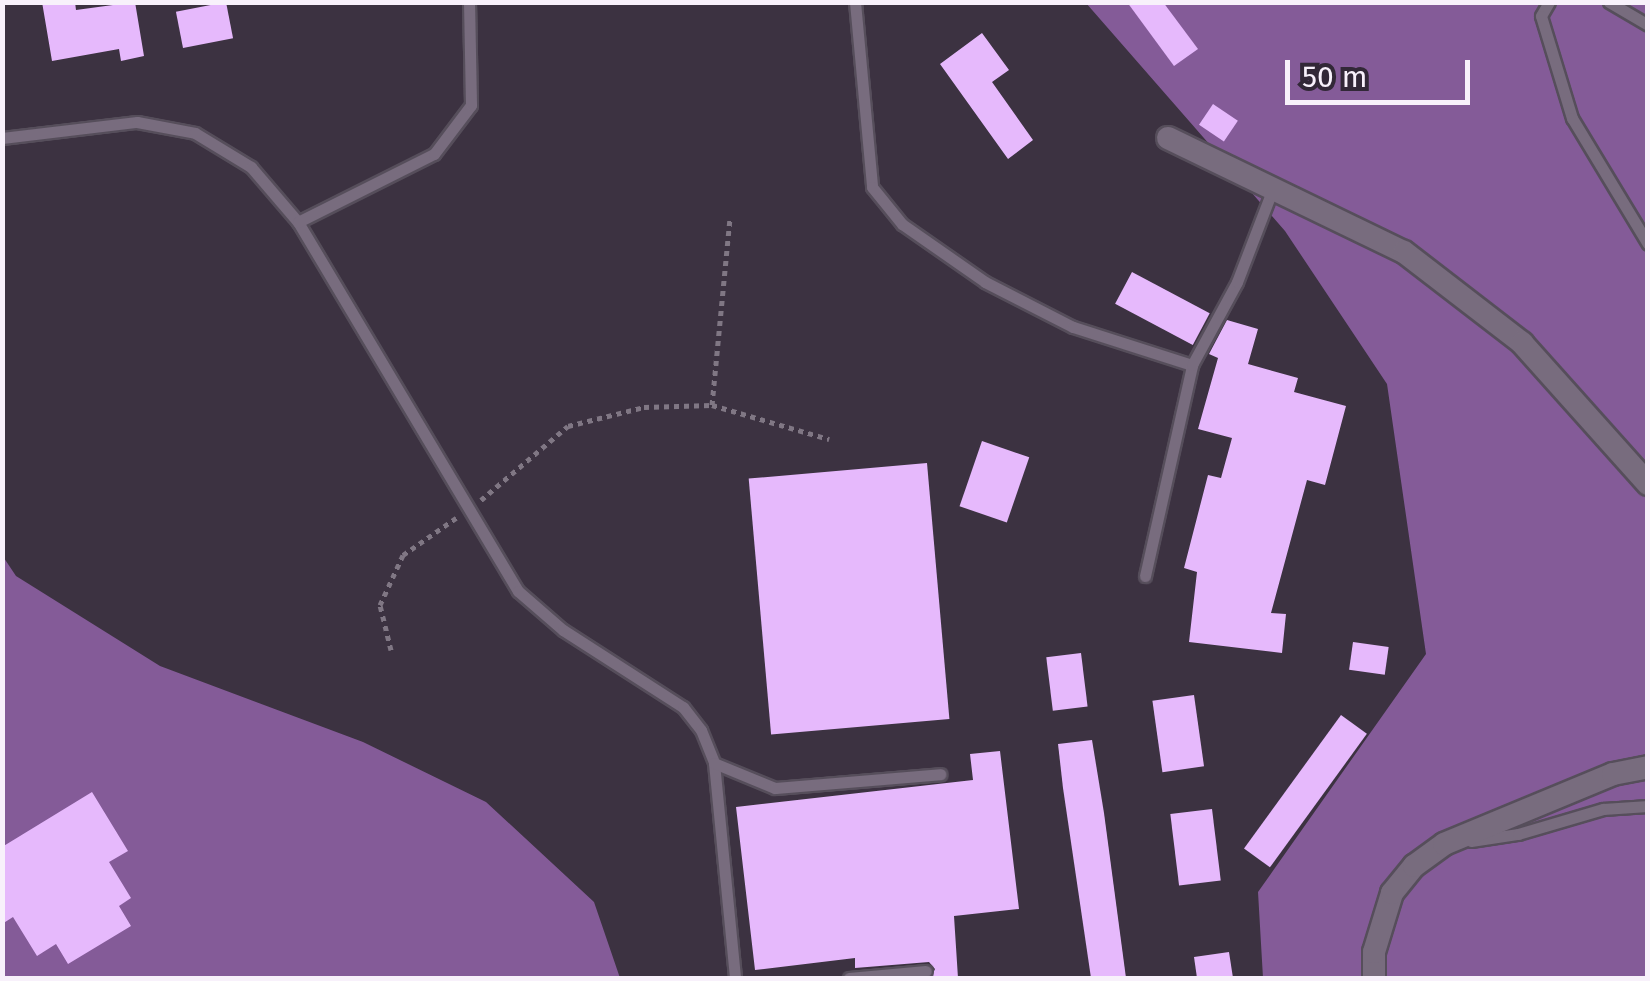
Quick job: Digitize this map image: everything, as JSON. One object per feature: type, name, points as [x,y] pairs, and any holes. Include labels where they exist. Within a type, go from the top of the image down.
[{"type":"street","points":[[1168,138],[1404,252],[1522,343],[1648,484]]},
{"type":"street","points":[[1374,978],[1374,952],[1392,893],[1444,844],[1614,774],[1648,767]]},
{"type":"lane","points":[[298,222],[434,154],[471,105],[469,2]]},
{"type":"lane","points":[[854,2],[872,187],[902,224],[984,282],[1073,328],[1192,365]]},
{"type":"lane","points":[[1549,2],[1541,16],[1572,118],[1648,244]]},
{"type":"lane","points":[[1609,2],[1648,25]]},
{"type":"lane","points":[[2,138],[137,122],[194,134],[251,167],[298,222],[518,591],[563,630],[683,707],[714,763],[735,978]]},
{"type":"lane","points":[[1146,576],[1192,365],[1237,282],[1273,188]]},
{"type":"lane","points":[[714,763],[775,788],[940,774]]},
{"type":"lane","points":[[1444,844],[1518,834],[1602,808],[1648,806]]},
{"type":"lane","points":[[849,978],[926,971]]},
{"type":"path","points":[[712,406],[730,218]]},
{"type":"path","points":[[391,650],[380,605],[403,555],[469,510],[568,426],[644,406],[712,406],[829,438]]},
{"type":"shaded area","points":[[1086,3],[1647,3],[1647,978],[1263,978],[1258,892],[1426,654],[1387,384],[1285,231]]},
{"type":"shaded area","points":[[2,555],[16,576],[160,666],[363,742],[486,802],[594,902],[620,978],[3,978]]},
{"type":"building","points":[[42,2],[75,2],[76,10],[135,2],[144,56],[121,61],[119,49],[52,61]]},
{"type":"building","points":[[226,2],[233,38],[183,48],[176,12]]},
{"type":"building","points":[[1127,2],[1163,2],[1198,49],[1174,66]]},
{"type":"building","points":[[982,33],[1009,70],[992,82],[1033,140],[1008,159],[940,64]]},
{"type":"building","points":[[1213,104],[1238,121],[1224,142],[1199,125]]},
{"type":"building","points":[[1132,272],[1210,313],[1193,345],[1115,304]]},
{"type":"building","points":[[1227,320],[1258,329],[1248,364],[1298,378],[1294,392],[1346,406],[1325,485],[1307,480],[1271,613],[1286,614],[1282,653],[1189,642],[1197,572],[1184,568],[1208,475],[1221,478],[1232,438],[1198,429],[1218,358],[1209,354]]},
{"type":"building","points":[[982,441],[1029,457],[1007,523],[960,506]]},
{"type":"building","points":[[927,463],[949,719],[771,735],[749,479]]},
{"type":"building","points":[[1353,642],[1389,647],[1385,675],[1349,670]]},
{"type":"building","points":[[1081,653],[1088,707],[1053,711],[1046,657]]},
{"type":"building","points":[[1194,695],[1204,766],[1162,772],[1152,701]]},
{"type":"building","points":[[1341,715],[1367,734],[1270,867],[1244,848]]},
{"type":"building","points":[[1092,740],[1126,978],[1091,978],[1063,788],[1058,744]]},
{"type":"building","points":[[1000,751],[1019,909],[954,916],[958,978],[931,978],[935,969],[929,962],[855,968],[855,958],[755,970],[736,807],[973,780],[970,754]]},
{"type":"building","points":[[92,792],[128,851],[109,862],[131,898],[119,906],[131,926],[68,964],[56,944],[37,956],[13,917],[2,924],[2,847]]},
{"type":"building","points":[[1212,809],[1221,880],[1179,886],[1170,814]]},
{"type":"building","points":[[1229,952],[1233,978],[1197,978],[1194,957]]}]
